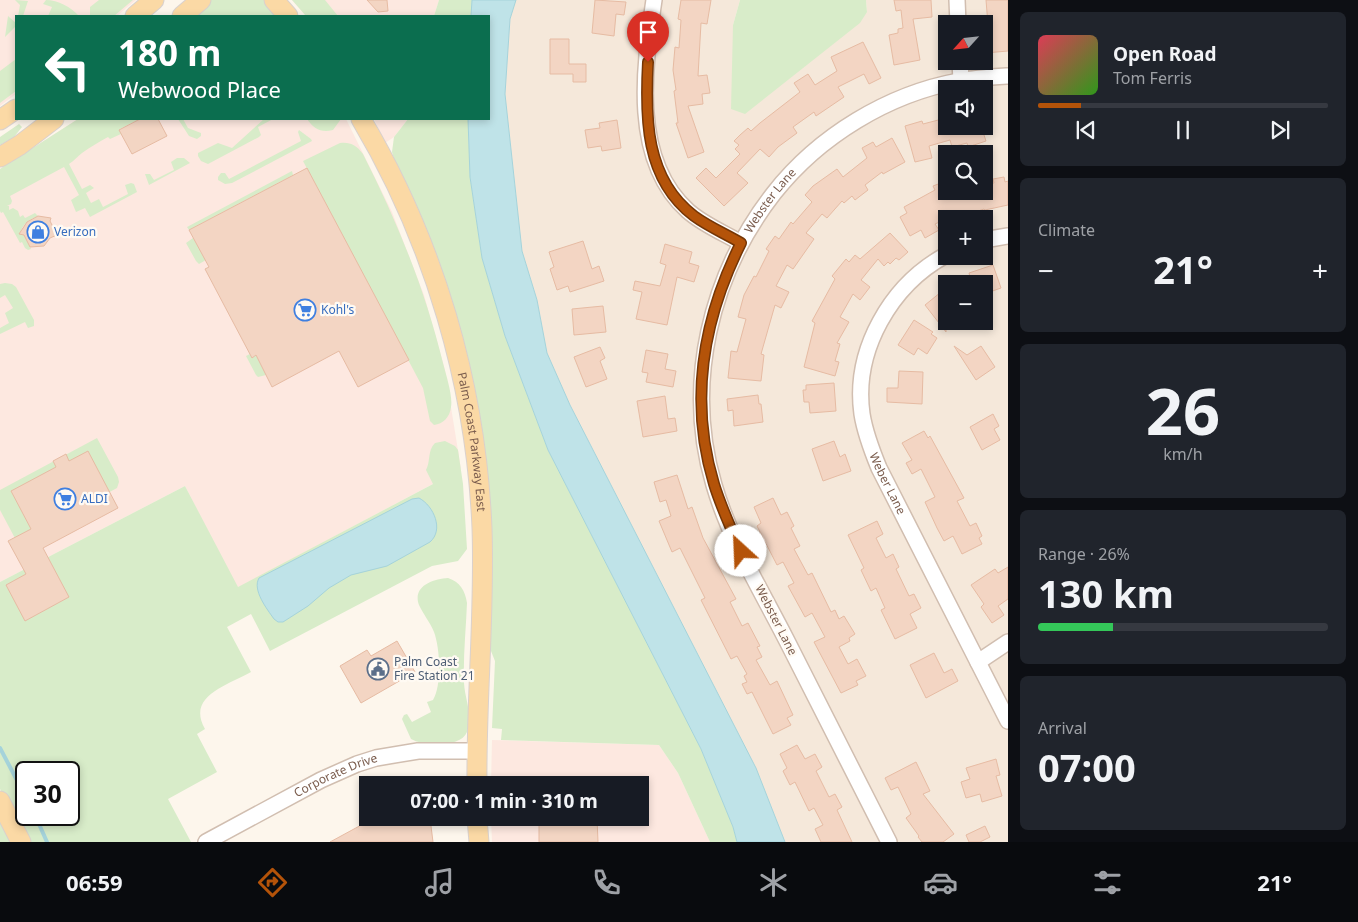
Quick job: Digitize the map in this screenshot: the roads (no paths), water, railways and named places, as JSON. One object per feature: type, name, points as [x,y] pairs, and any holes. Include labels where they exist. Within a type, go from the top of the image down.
[{"type":"main road","points":[[136,15],[154,0]]},
{"type":"main road","points":[[183,15],[201,0]]},
{"type":"main road","points":[[274,0],[287,15]]},
{"type":"main road","points":[[0,120],[15,109]]},
{"type":"main road","points":[[0,157],[53,120]]},
{"type":"main road","name":"Palm Coast Parkway East","points":[[361,120],[395,184],[422,244],[449,324],[468,404],[478,470],[482,548],[477,776]]},
{"type":"main road","points":[[0,801],[22,842]]},
{"type":"main road","points":[[478,826],[479,842]]},
{"type":"street","points":[[654,0],[646,86],[647,126],[654,160],[668,188],[688,211],[741,243]]},
{"type":"street","points":[[957,0],[958,15]]},
{"type":"street","name":"Webster Lane","points":[[970,80],[1008,76]]},
{"type":"street","name":"Webster Lane","points":[[889,842],[738,545],[722,509],[710,470],[704,436],[702,404],[705,352],[716,301],[726,274],[741,243],[777,189],[802,162],[828,140],[867,115],[896,101],[938,86]]},
{"type":"street","points":[[993,238],[1008,236]]},
{"type":"street","name":"Weber Lane","points":[[938,260],[910,282],[893,300],[879,322],[863,371],[861,407],[868,440],[879,468],[1008,721]]},
{"type":"street","points":[[978,662],[1008,642]]},
{"type":"street","name":"Corporate Drive","points":[[206,842],[321,780],[357,764],[394,755],[418,752],[477,751]]},
{"type":"water","points":[[472,0],[516,0],[510,19],[505,94],[522,251],[537,300],[547,353],[570,405],[756,768],[785,842],[737,842],[733,827],[701,749],[548,450],[505,336],[482,258],[470,177],[468,120],[490,120],[490,15],[471,15]]},
{"type":"water","points":[[419,498],[433,512],[437,525],[434,537],[430,542],[387,566],[351,575],[329,588],[308,606],[283,622],[278,622],[274,619],[259,594],[257,583],[259,578],[412,499]]},
{"type":"waterway","points":[[0,748],[15,776]]},
{"type":"waterway","points":[[40,826],[47,842]]},
{"type":"place","name":"Verizon","points":[[38,232]]},
{"type":"place","name":"Kohl's","points":[[305,310]]},
{"type":"place","name":"ALDI","points":[[65,499]]},
{"type":"place","name":"Palm Coast Fire Station 21","points":[[378,669]]}]
